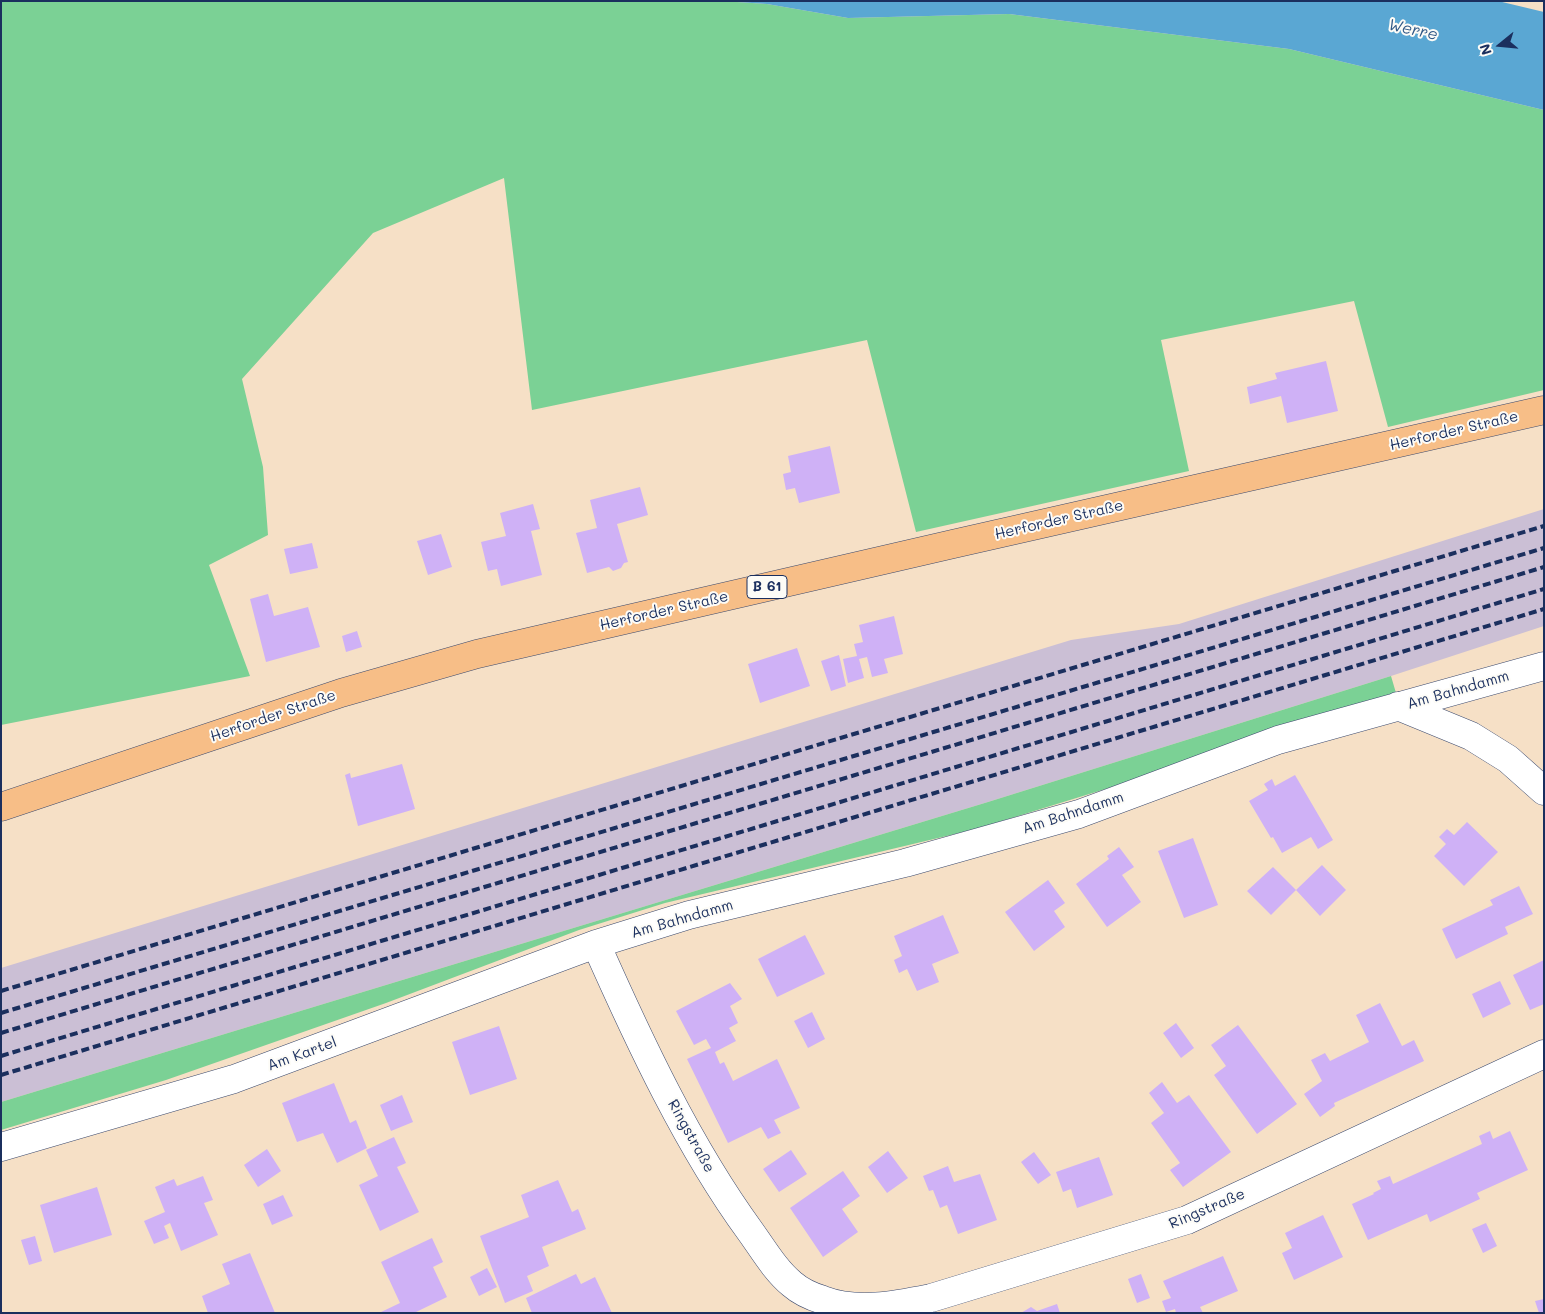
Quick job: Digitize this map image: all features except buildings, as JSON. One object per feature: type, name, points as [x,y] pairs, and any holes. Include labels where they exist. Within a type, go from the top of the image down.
[{"type":"main road","name":"Herforder Straße","points":[[1,807],[341,693],[477,654],[1544,410]]},
{"type":"street","name":"Am Bahndamm","points":[[596,944],[689,915],[905,863],[1079,814],[1278,740],[1544,666]]},
{"type":"street","points":[[1398,706],[1471,736],[1508,759],[1544,791]]},
{"type":"street","name":"Am Kartel","points":[[1,1147],[234,1079],[596,944]]},
{"type":"street","name":"Ringstraße","points":[[596,944],[616,990],[675,1108],[723,1194],[777,1268],[817,1306],[887,1307],[931,1298],[1186,1220],[1544,1054]]},
{"type":"shaded area","points":[[1544,509],[1544,626],[988,802],[1,1102],[1,968],[1071,640],[1179,624]]},
{"type":"green space","points":[[1,1],[722,1],[767,4],[848,18],[1009,14],[1289,49],[1544,110],[1544,390],[1388,427],[1354,301],[1161,340],[1189,471],[916,532],[867,340],[532,410],[504,178],[373,233],[242,379],[263,467],[268,535],[209,565],[250,676],[1,725]]},
{"type":"green space","points":[[1391,676],[1396,693],[1269,729],[1112,787],[976,829],[665,903],[579,930],[386,1003],[166,1080],[1,1130],[1,1102],[988,802]]},
{"type":"water","name":"Werre","points":[[722,1],[1498,1],[1544,12],[1544,110],[1289,49],[1009,14],[848,18],[767,4]]},
{"type":"railway","points":[[1,991],[1544,526]]},
{"type":"railway","points":[[1,1013],[1544,548]]},
{"type":"railway","points":[[1,1033],[1544,567]]},
{"type":"railway","points":[[1,1056],[1544,589]]},
{"type":"railway","points":[[1,1075],[1544,609]]}]
